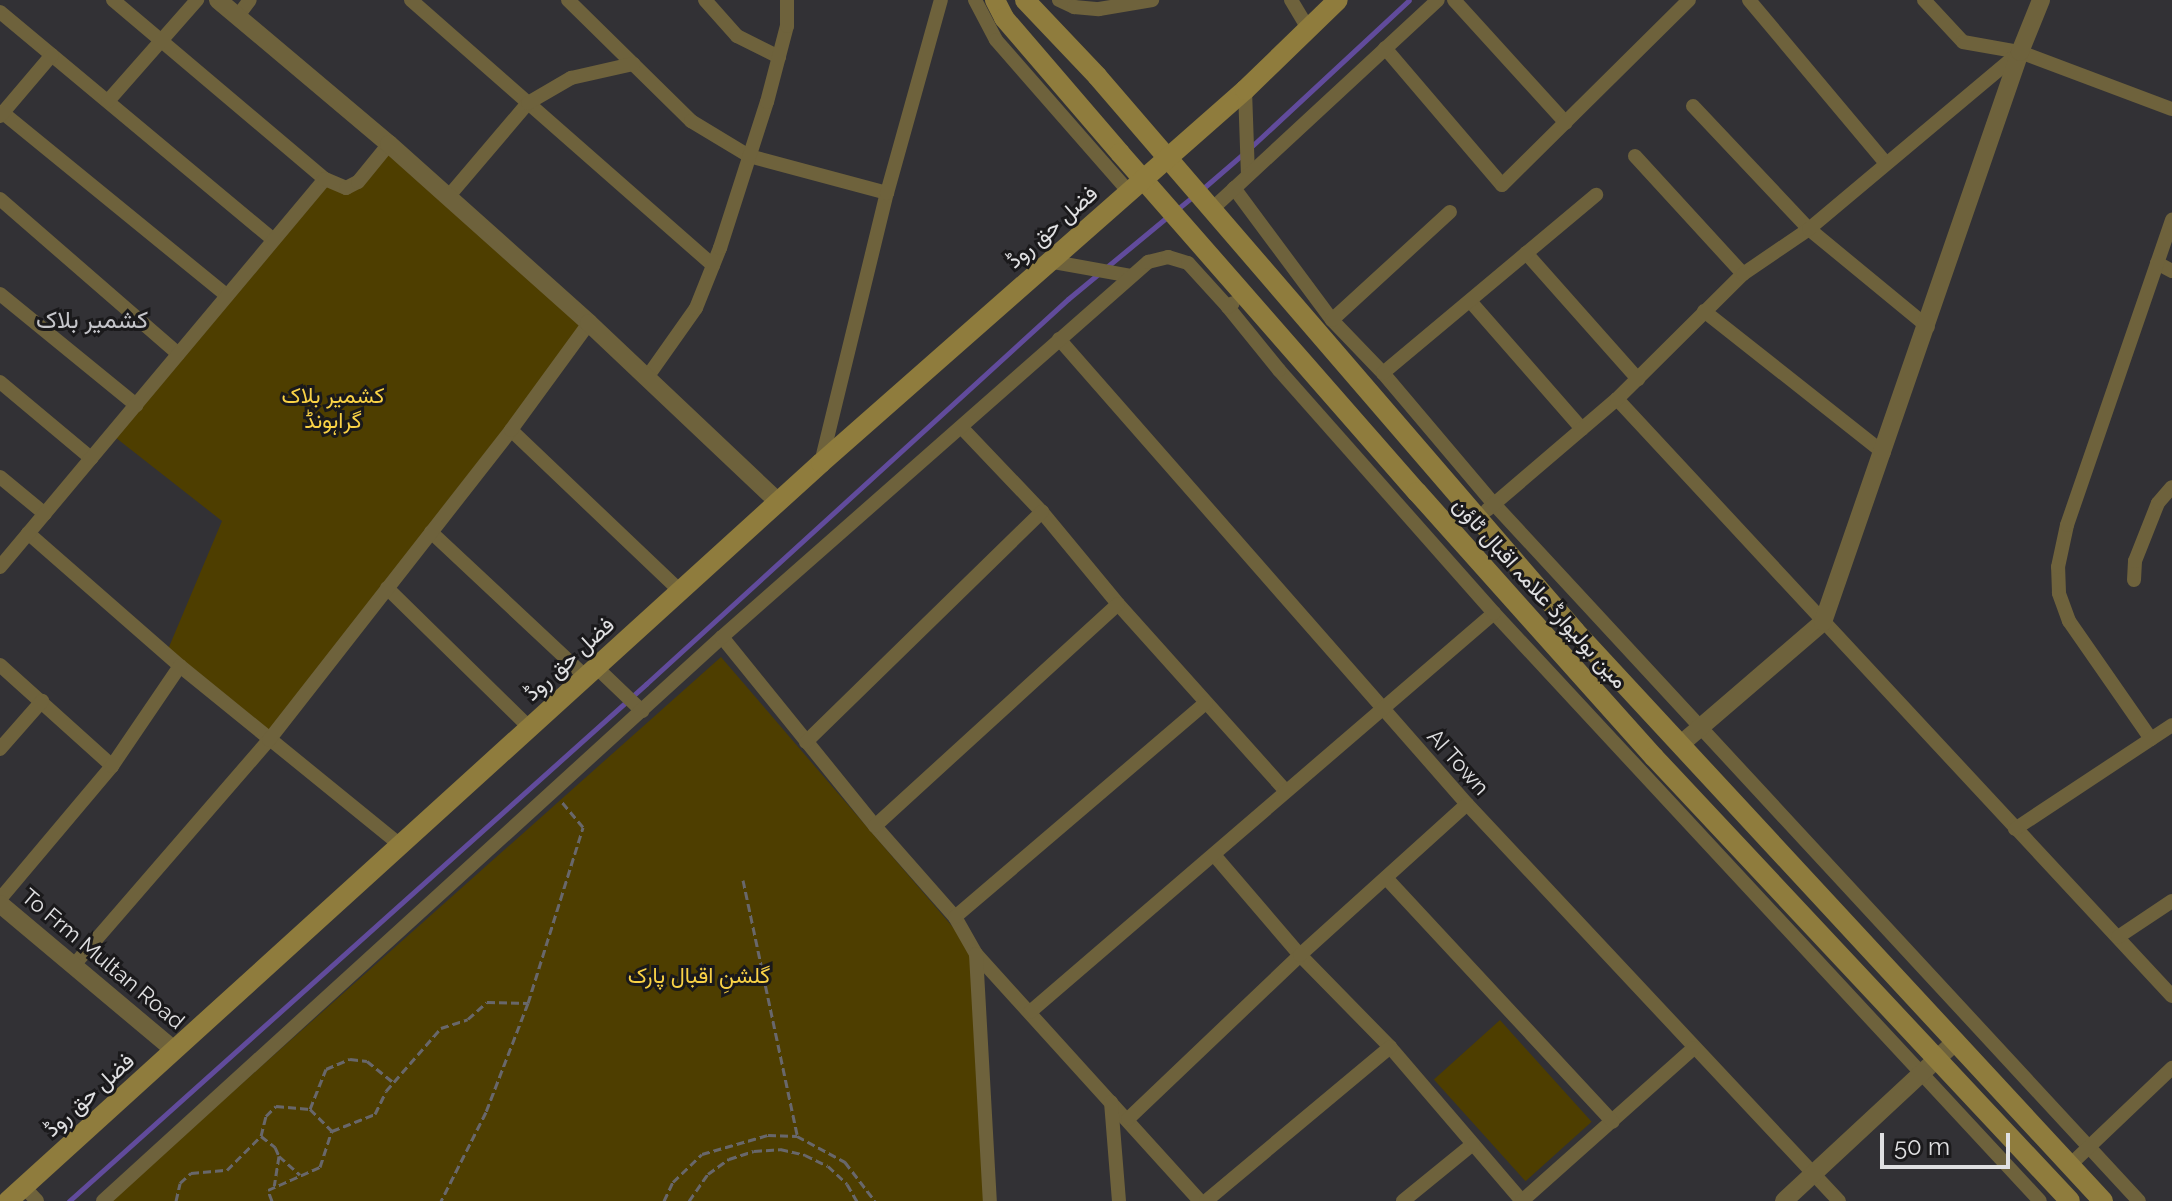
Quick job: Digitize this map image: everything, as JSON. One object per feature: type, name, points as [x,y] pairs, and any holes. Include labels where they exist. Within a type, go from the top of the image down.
[{"type":"main road","name":"مین بولیوارڈ علامہ اقبال ٹاؤن","points":[[995,0],[1004,18],[1142,187],[1182,222],[1246,293],[1428,504],[1654,757],[2070,1201]]},
{"type":"main road","points":[[1025,0],[1097,76],[1167,158]]},
{"type":"main road","name":"فضل حق روڈ","points":[[8,1201],[30,1194],[174,1050],[821,463],[1048,261],[1142,187],[1167,158],[1245,90],[1338,0]]},
{"type":"main road","name":"مین بولیوارڈ علامہ اقبال ٹاؤن","points":[[1167,158],[1477,520],[2103,1201]]},
{"type":"street","points":[[113,0],[325,179],[346,188],[358,182],[389,144]]},
{"type":"street","points":[[108,101],[197,0]]},
{"type":"street","points":[[218,0],[389,144],[589,323],[778,502]]},
{"type":"street","points":[[237,17],[250,0]]},
{"type":"street","points":[[411,0],[713,265]]},
{"type":"street","points":[[568,0],[691,121],[749,156],[887,193]]},
{"type":"street","points":[[705,0],[737,36],[779,57]]},
{"type":"street","points":[[648,376],[696,308],[713,265],[779,57],[787,26],[787,0]]},
{"type":"street","points":[[821,463],[887,193],[941,0]]},
{"type":"street","points":[[975,0],[996,40],[1142,187]]},
{"type":"street","points":[[1049,28],[1061,1],[1099,9],[1152,0]]},
{"type":"street","points":[[1291,0],[1308,28]]},
{"type":"street","points":[[1208,206],[1234,188],[1248,170],[1438,0]]},
{"type":"street","points":[[1454,0],[1566,123]]},
{"type":"street","points":[[1385,48],[1502,185],[1689,0]]},
{"type":"street","points":[[1749,0],[1885,162]]},
{"type":"street","points":[[1924,0],[1963,42],[2020,52],[2172,109]]},
{"type":"street","points":[[1681,744],[1823,622],[1928,327],[2020,52],[2041,0]]},
{"type":"street","points":[[0,12],[274,240]]},
{"type":"street","points":[[1477,520],[1617,399],[1743,274],[1809,229],[1885,162],[2020,52]]},
{"type":"street","points":[[52,55],[2,115],[227,296]]},
{"type":"street","points":[[448,197],[528,103],[571,78],[633,64]]},
{"type":"street","points":[[1245,90],[1248,170]]},
{"type":"street","points":[[1693,106],[1809,229],[1928,327]]},
{"type":"street","points":[[1635,156],[1743,274]]},
{"type":"street","points":[[0,567],[325,179]]},
{"type":"street","points":[[1234,188],[1332,320],[1383,373],[1493,503],[2139,1201]]},
{"type":"street","points":[[1383,373],[1596,195]]},
{"type":"street","points":[[0,199],[178,354]]},
{"type":"street","points":[[1332,320],[1450,212]]},
{"type":"street","points":[[2151,739],[2069,621],[2059,593],[2058,567],[2067,525],[2172,220]]},
{"type":"street","points":[[1526,253],[1638,379]]},
{"type":"street","points":[[103,1201],[553,791],[638,707],[962,428],[1131,276],[1157,259],[1179,259],[1195,269],[1279,370],[1494,613],[2040,1201]]},
{"type":"street","points":[[1048,261],[1131,276]]},
{"type":"street","points":[[2157,263],[2172,271]]},
{"type":"street","points":[[1228,307],[1246,293]]},
{"type":"street","points":[[0,294],[136,405]]},
{"type":"street","points":[[1470,301],[1582,429]]},
{"type":"street","points":[[1704,311],[1884,453]]},
{"type":"street","points":[[74,965],[269,740],[511,430],[589,323]]},
{"type":"street","name":"AI Town","points":[[1059,339],[1380,708],[1839,1201]]},
{"type":"street","points":[[0,382],[91,458]]},
{"type":"street","points":[[1617,399],[2172,996]]},
{"type":"street","points":[[962,428],[1042,512],[1118,604],[1286,791]]},
{"type":"street","points":[[511,430],[680,591]]},
{"type":"street","points":[[0,477],[45,514]]},
{"type":"street","points":[[2134,580],[2135,561],[2158,503],[2172,487]]},
{"type":"street","points":[[806,742],[1042,512]]},
{"type":"street","points":[[431,532],[591,672],[617,687],[638,707]]},
{"type":"street","points":[[28,533],[180,666],[400,845]]},
{"type":"street","points":[[387,588],[530,728]]},
{"type":"street","points":[[875,826],[1118,604]]},
{"type":"street","points":[[1030,1012],[1494,613]]},
{"type":"street","points":[[722,637],[875,826],[955,917],[976,954],[1203,1201],[1390,1047]]},
{"type":"street","points":[[0,665],[112,766]]},
{"type":"street","points":[[0,902],[112,766],[180,666]]},
{"type":"street","points":[[0,749],[42,701]]},
{"type":"street","points":[[955,917],[1206,703]]},
{"type":"street","points":[[2015,829],[2172,725]]},
{"type":"street","points":[[1128,1119],[1300,955],[1388,880],[1467,804]]},
{"type":"street","points":[[1215,856],[1300,955],[1390,1047],[1522,1201],[1694,1048]]},
{"type":"street","points":[[1388,880],[1613,1122]]},
{"type":"street","points":[[2118,937],[2172,901]]},
{"type":"street","name":"To Frm Multan Road","points":[[0,902],[174,1050]]},
{"type":"street","points":[[976,954],[990,1201]]},
{"type":"street","points":[[1784,1201],[1956,1041]]},
{"type":"street","points":[[2070,1165],[2172,1068]]},
{"type":"street","points":[[1111,1102],[1119,1201]]},
{"type":"street","points":[[1403,1201],[1473,1144]]},
{"type":"path","points":[[441,1201],[486,1112],[528,1003],[583,827],[553,791]]},
{"type":"path","points":[[743,880],[797,1136]]},
{"type":"path","points":[[270,1200],[268,1190],[320,1167],[332,1131],[375,1114],[394,1082],[441,1028],[468,1019],[487,1002],[528,1003]]},
{"type":"path","points":[[310,1109],[326,1069],[350,1059],[379,1068],[394,1082]]},
{"type":"path","points":[[176,1201],[180,1183],[191,1173],[227,1170],[261,1136],[266,1116],[276,1106],[310,1109],[332,1131]]},
{"type":"path","points":[[261,1136],[300,1176]]},
{"type":"path","points":[[664,1201],[673,1182],[702,1154],[757,1137],[797,1136],[845,1162],[861,1178],[875,1201]]},
{"type":"path","points":[[689,1201],[708,1174],[729,1159],[754,1151],[780,1149],[805,1155],[828,1166],[847,1184],[857,1201]]},
{"type":"path","points":[[274,1187],[279,1156]]},
{"type":"green space","name":"کشمیر بلاک ﮔﺮﺍﮨﻮﻧﮉ","points":[[389,144],[589,323],[269,740],[166,654],[222,521],[111,434],[325,179],[345,188]]},
{"type":"green space","name":"گلشنِ اقبال پارک","points":[[721,657],[976,954],[991,1201],[110,1201]]},
{"type":"green space","points":[[1500,1020],[1592,1122],[1526,1181],[1434,1080]]},
{"type":"waterway","points":[[1252,146],[1409,0]]},
{"type":"waterway","points":[[1200,191],[1244,153]]},
{"type":"waterway","points":[[1175,211],[1192,197]]},
{"type":"waterway","points":[[69,1201],[646,684],[1068,299],[1167,217]]},
{"type":"district","name":"کشمیر بلاک","points":[[92,320]]}]
